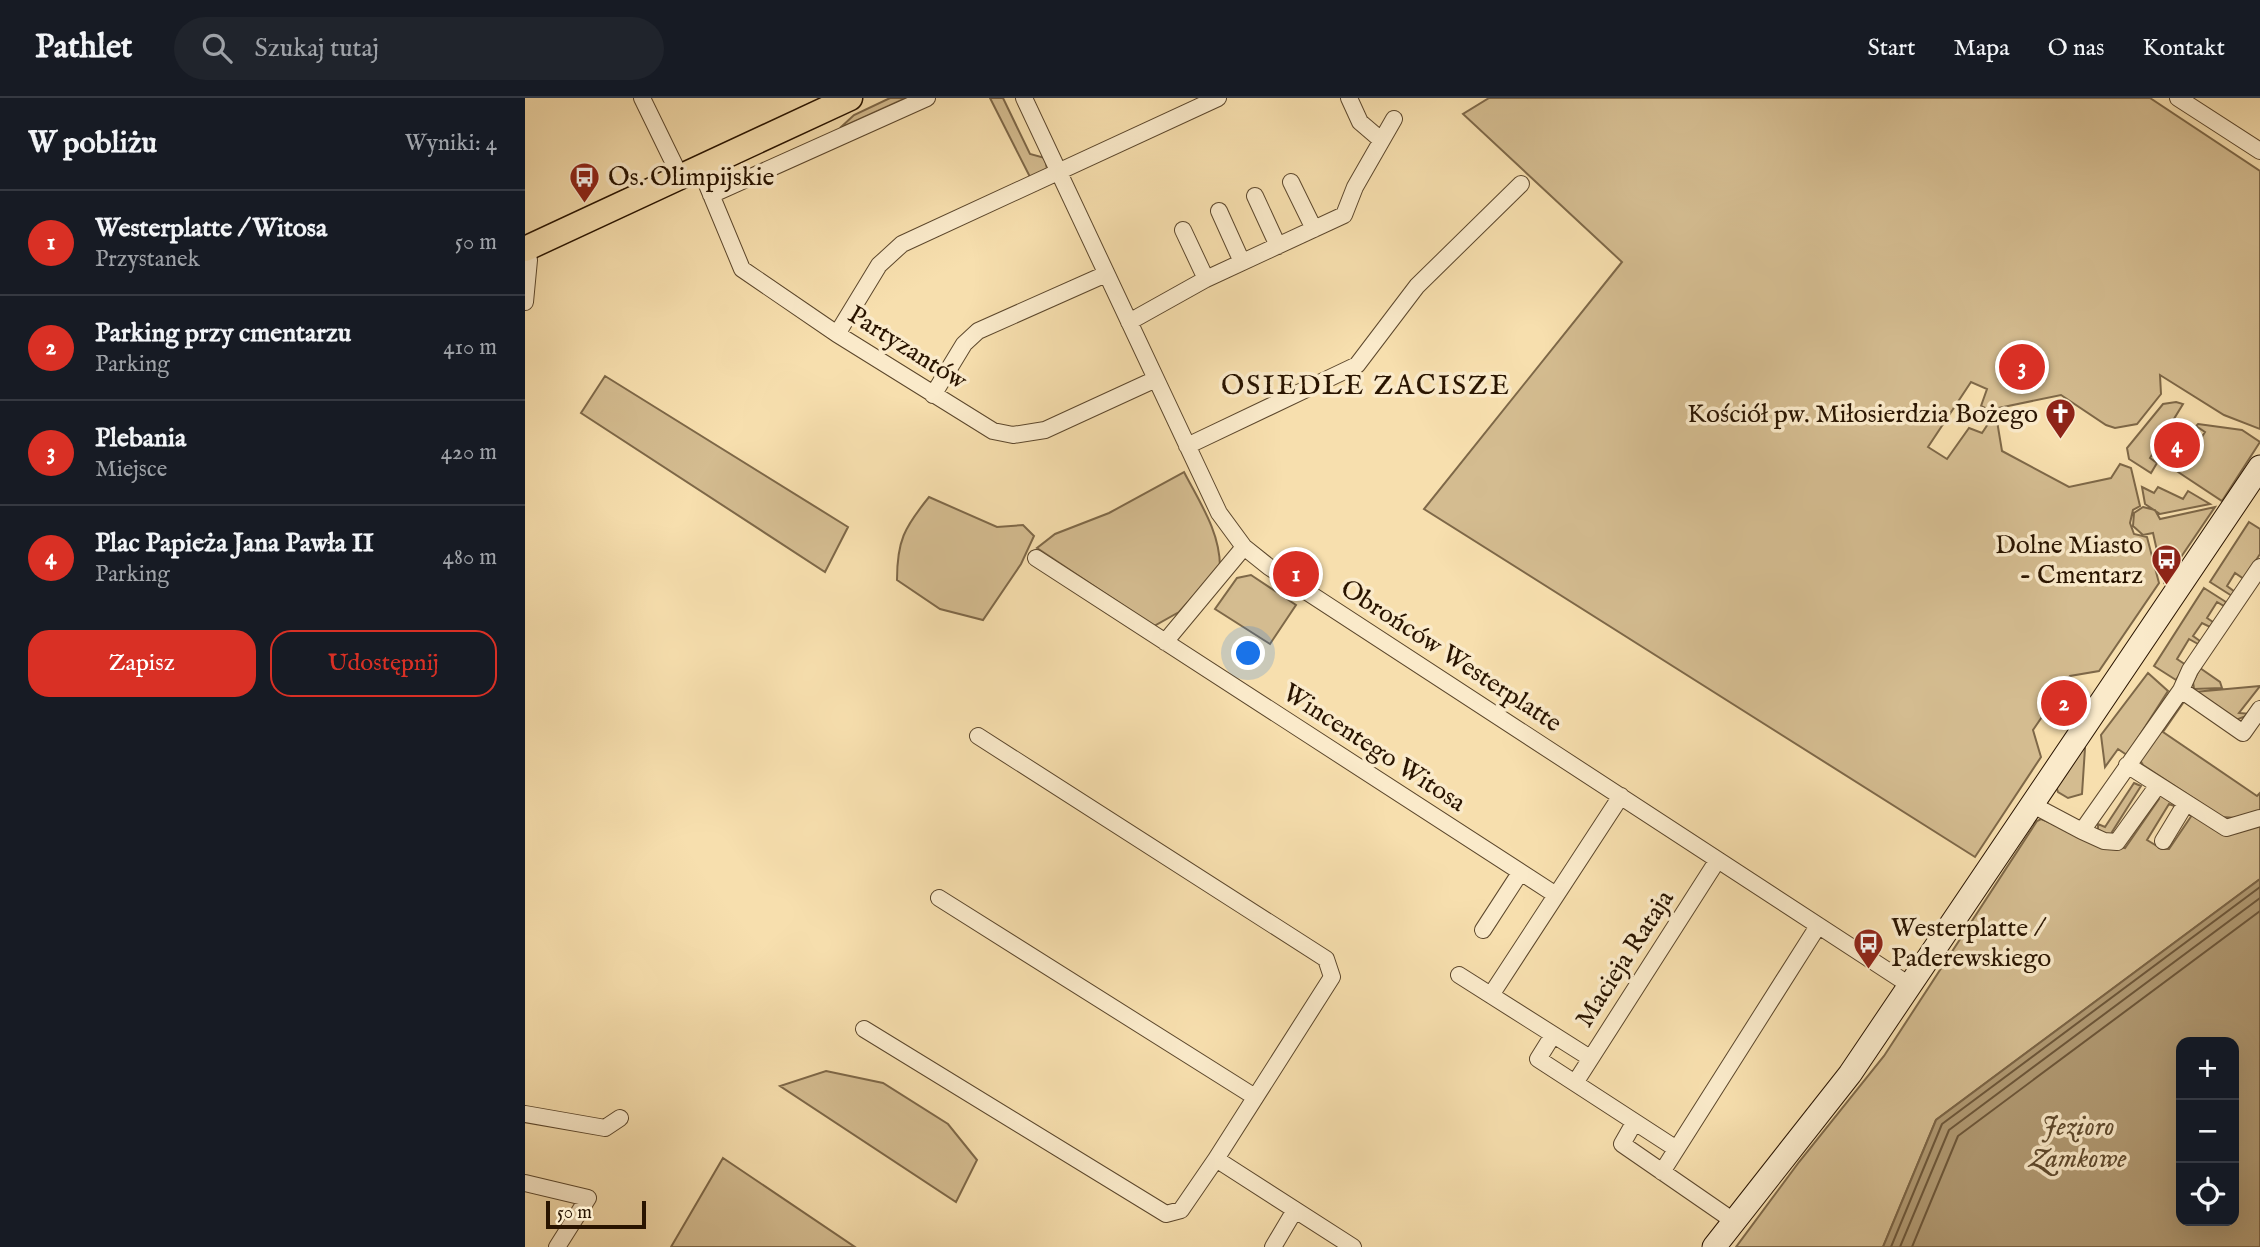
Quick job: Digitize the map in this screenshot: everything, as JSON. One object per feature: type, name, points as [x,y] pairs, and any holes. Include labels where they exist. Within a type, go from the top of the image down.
[{"type":"main road","points":[[525,251],[850,98]]},
{"type":"main road","points":[[1714,1247],[1817,1119],[1911,986],[2260,467]]},
{"type":"street","name":"Partyzantów","points":[[642,98],[690,172],[711,195],[742,269],[837,334],[993,431],[1029,434],[1156,379]]},
{"type":"street","points":[[711,195],[927,98]]},
{"type":"street","name":"Obrońców Westerplatte","points":[[1024,98],[1219,513],[1244,547],[1269,567],[1911,986]]},
{"type":"street","points":[[837,334],[891,251],[1059,170],[1218,98]]},
{"type":"street","points":[[1349,98],[1360,122],[1381,140]]},
{"type":"street","points":[[2178,98],[2202,105],[2260,151]]},
{"type":"street","points":[[1129,322],[1206,279],[1344,215],[1394,119]]},
{"type":"street","points":[[1291,182],[1314,229]]},
{"type":"street","points":[[1187,446],[1357,365],[1417,286],[1521,184]]},
{"type":"street","points":[[1255,196],[1278,246]]},
{"type":"street","points":[[1219,211],[1242,262]]},
{"type":"street","points":[[1183,230],[1206,279]]},
{"type":"street","points":[[525,251],[529,260],[525,302]]},
{"type":"street","points":[[933,395],[964,344],[978,331],[1106,274]]},
{"type":"street","points":[[1165,642],[1244,547]]},
{"type":"street","name":"Wincentego Witosa","points":[[1035,558],[1556,895]]},
{"type":"street","points":[[2082,831],[2181,690],[2190,670],[2260,566]]},
{"type":"street","points":[[2181,690],[2243,733],[2260,709]]},
{"type":"street","points":[[864,1029],[1166,1214],[1181,1210],[1332,977],[1326,959],[978,736]]},
{"type":"street","points":[[2127,765],[2226,828],[2260,818]]},
{"type":"street","points":[[2031,804],[2104,841],[2117,842],[2158,785]]},
{"type":"street","points":[[1491,995],[1621,796]]},
{"type":"street","points":[[2163,841],[2186,803]]},
{"type":"street","name":"Macieja Rataja","points":[[1575,1083],[1717,861]]},
{"type":"street","points":[[1483,930],[1520,873]]},
{"type":"street","points":[[939,898],[1255,1097]]},
{"type":"street","points":[[1663,1172],[1675,1148],[1818,926]]},
{"type":"street","points":[[1459,975],[1590,1058]]},
{"type":"street","points":[[1553,1035],[1538,1059],[1675,1148]]},
{"type":"street","points":[[525,1114],[605,1128],[620,1118]]},
{"type":"street","points":[[1634,1123],[1622,1144],[1735,1222]]},
{"type":"street","points":[[1216,1158],[1353,1247]]},
{"type":"street","points":[[525,1183],[587,1198],[557,1247]]},
{"type":"street","points":[[1273,1247],[1296,1210]]},
{"type":"shaded area","points":[[890,98],[906,98],[840,128],[854,115]]},
{"type":"shaded area","points":[[990,98],[1003,98],[1030,154],[1045,158],[1048,175],[1030,177]]},
{"type":"shaded area","points":[[1489,98],[2150,98],[2260,171],[2260,429],[2224,415],[2160,375],[2161,394],[2137,424],[2115,428],[2106,425],[2061,395],[1989,410],[1981,406],[1987,389],[1971,382],[1928,447],[1947,459],[1969,428],[1982,433],[1990,421],[1997,421],[2002,451],[2069,487],[2111,478],[2120,464],[2131,468],[2140,506],[2133,510],[2130,523],[2134,534],[2147,537],[2159,583],[2099,671],[2070,676],[2033,730],[2041,757],[1975,857],[1424,509],[1622,262],[1463,114]]},
{"type":"shaded area","points":[[605,376],[848,527],[825,572],[581,413]]},
{"type":"shaded area","points":[[2163,404],[2183,404],[2150,458],[2157,463],[2151,473],[2129,459],[2127,448]]},
{"type":"shaded area","points":[[2198,424],[2242,430],[2260,442],[2222,501],[2175,470],[2174,464],[2182,468],[2205,432],[2196,426]]},
{"type":"shaded area","points":[[1184,472],[1213,530],[1220,567],[1179,612],[1154,626],[1037,548],[1055,534],[1109,513]]},
{"type":"shaded area","points":[[2142,487],[2154,493],[2158,487],[2183,499],[2188,491],[2210,504],[2160,514],[2145,504]]},
{"type":"shaded area","points":[[929,497],[997,527],[1023,525],[1034,536],[1021,564],[983,620],[940,609],[897,580],[898,555],[904,536],[913,518]]},
{"type":"shaded area","points":[[2143,507],[2155,510],[2160,519],[2215,507],[2164,582],[2153,533],[2143,535],[2133,526],[2134,513]]},
{"type":"shaded area","points":[[2249,522],[2260,529],[2260,554],[2244,579],[2235,573],[2227,586],[2235,592],[2232,596],[2210,582]]},
{"type":"shaded area","points":[[1251,575],[1296,605],[1270,644],[1215,609],[1237,578]]},
{"type":"shaded area","points":[[2204,588],[2226,602],[2224,606],[2217,602],[2207,618],[2213,622],[2210,627],[2202,623],[2193,636],[2200,641],[2198,644],[2189,639],[2177,659],[2186,665],[2176,680],[2154,666]]},
{"type":"shaded area","points":[[2200,668],[2220,682],[2222,688],[2194,689],[2193,682]]},
{"type":"shaded area","points":[[2148,673],[2168,691],[2127,755],[2118,749],[2105,767],[2101,735]]},
{"type":"shaded area","points":[[2260,686],[2239,713],[2251,714],[2236,720],[2194,692]]},
{"type":"shaded area","points":[[2177,701],[2183,703],[2163,732],[2257,796],[2260,793],[2260,813],[2237,818],[2222,817],[2143,765],[2138,757]]},
{"type":"shaded area","points":[[2082,746],[2085,748],[2082,794],[2068,798],[2058,792],[2056,786]]},
{"type":"shaded area","points":[[2134,783],[2141,786],[2112,832],[2117,836],[2108,837],[2098,829],[2098,824],[2105,827]]},
{"type":"shaded area","points":[[2158,794],[2175,803],[2174,806],[2169,804],[2147,840],[2162,849],[2169,849],[2192,815],[2226,835],[2260,825],[2260,879],[1936,1120],[1883,1247],[1736,1247],[1799,1162],[1884,1056],[2037,821],[2041,819],[2096,841],[2125,848],[2159,799],[2155,796]]},
{"type":"shaded area","points":[[826,1071],[883,1083],[948,1124],[977,1160],[956,1202],[780,1086]]},
{"type":"shaded area","points":[[723,1158],[855,1247],[671,1247]]},
{"type":"water","name":"Jezioro Zamkowe","points":[[2260,879],[2260,1247],[1883,1247],[1936,1120]]},
{"type":"place","name":"Os. Olimpijskie","points":[[585,204]]},
{"type":"place","name":"Plebania","points":[[2022,367]]},
{"type":"place","name":"Kościół pw. Miłosierdzia Bożego","points":[[2061,441]]},
{"type":"place","name":"Plac Papieża Jana Pawła II","points":[[2177,445]]},
{"type":"place","name":"Westerplatte / Witosa","points":[[1296,574]]},
{"type":"place","name":"Dolne Miasto - Cmentarz","points":[[2166,587]]},
{"type":"place","name":"Parking przy cmentarzu","points":[[2064,703]]},
{"type":"place","name":"Westerplatte / Paderewskiego","points":[[1868,970]]},
{"type":"district","name":"OSIEDLE ZACISZE","points":[[1366,386]]}]
